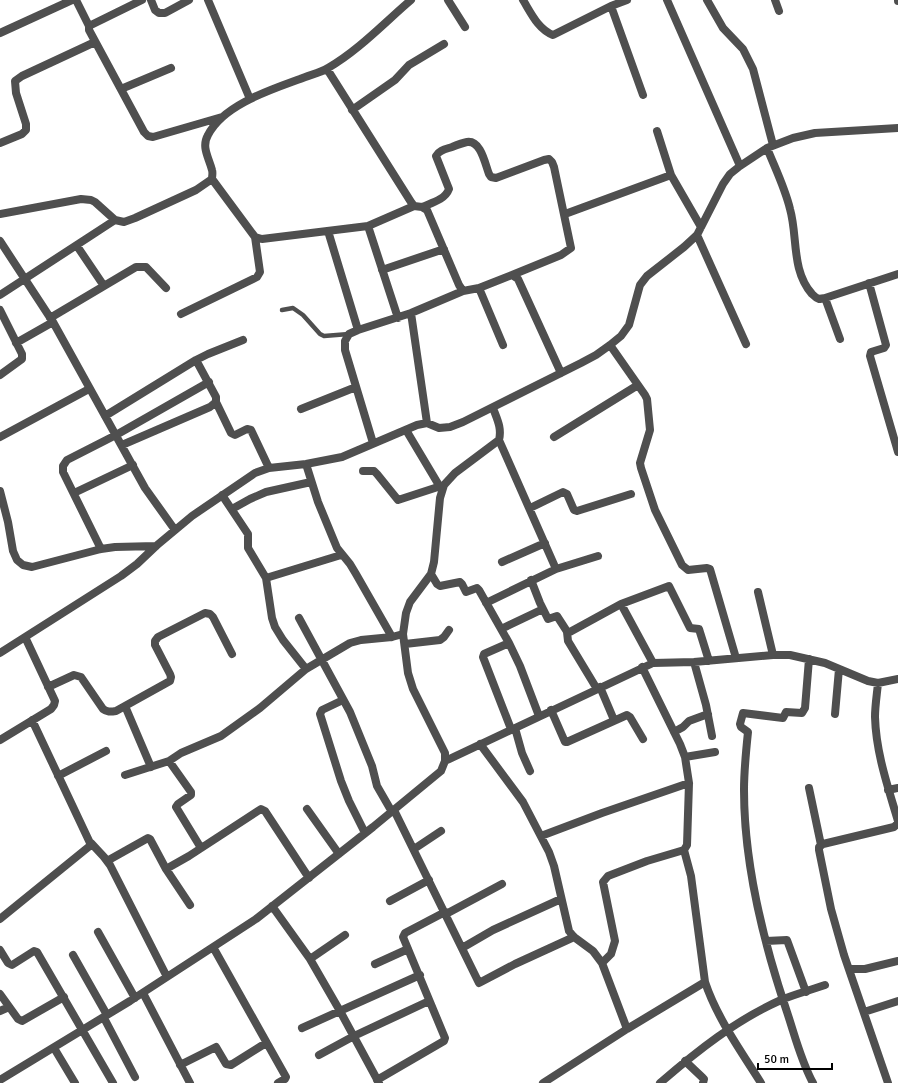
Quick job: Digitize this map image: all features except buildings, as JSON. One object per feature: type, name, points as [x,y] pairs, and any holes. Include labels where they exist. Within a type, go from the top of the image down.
[{"type":"street","points":[[0,33],[72,0]]},
{"type":"street","points":[[76,0],[95,42],[144,132],[148,136],[153,137],[223,117]]},
{"type":"street","points":[[89,26],[142,0]]},
{"type":"street","points":[[151,0],[155,10],[159,13],[165,12],[189,0]]},
{"type":"street","points":[[208,0],[250,99]]},
{"type":"street","points":[[181,314],[257,277],[260,272],[255,237],[212,179],[212,171],[205,146],[207,136],[213,127],[223,117],[250,99],[266,91],[327,68],[358,47],[411,0]]},
{"type":"street","points":[[448,0],[464,26]]},
{"type":"street","points":[[523,0],[541,28],[553,35],[611,6],[627,0]]},
{"type":"street","points":[[667,0],[740,166]]},
{"type":"street","points":[[707,0],[723,28],[743,49],[753,69],[770,146],[790,207],[797,263],[807,288],[818,299],[825,298],[898,274]]},
{"type":"street","points":[[774,0],[780,11]]},
{"type":"street","points":[[611,6],[643,95]]},
{"type":"street","points":[[0,142],[22,134],[26,130],[26,124],[15,88],[16,81],[22,76],[95,42]]},
{"type":"street","points":[[352,110],[395,80],[409,65],[444,44]]},
{"type":"street","points":[[121,89],[171,68]]},
{"type":"street","points":[[327,68],[352,110],[418,207],[427,210],[459,285],[464,291]]},
{"type":"street","points":[[0,653],[121,576],[137,564],[174,530],[255,473],[269,468],[306,464],[342,457],[416,425],[428,423],[440,428],[450,427],[493,408],[596,355],[621,336],[629,325],[636,295],[640,285],[647,276],[697,235],[723,184],[730,174],[770,146],[793,138],[815,133],[898,128]]},
{"type":"street","points":[[657,131],[671,175],[701,227]]},
{"type":"street","points":[[255,237],[262,239],[368,226],[442,198],[447,194],[449,189],[436,156],[438,152],[468,142],[473,142],[480,149],[491,178],[496,178],[544,160],[549,159],[552,162],[565,214],[571,248],[561,255],[479,288],[464,291],[398,318],[349,334],[345,341],[345,350],[374,443]]},
{"type":"street","points":[[565,214],[671,175]]},
{"type":"street","points":[[0,214],[81,199],[96,202],[115,220],[124,222],[196,190],[212,179]]},
{"type":"street","points":[[0,295],[115,220]]},
{"type":"street","points":[[368,226],[398,318]]},
{"type":"street","points":[[328,232],[358,330]]},
{"type":"street","points":[[697,235],[746,344]]},
{"type":"street","points":[[0,241],[51,320],[151,498],[174,530]]},
{"type":"street","points":[[77,246],[104,286]]},
{"type":"street","points":[[382,270],[444,249]]},
{"type":"street","points":[[16,343],[136,267],[146,267],[166,288]]},
{"type":"street","points":[[512,275],[518,278],[561,373]]},
{"type":"street","points":[[869,283],[886,345],[884,348],[871,352],[870,356],[898,452]]},
{"type":"street","points":[[479,288],[503,345]]},
{"type":"street","points":[[825,298],[840,339]]},
{"type":"street","points":[[0,310],[22,354],[22,359],[0,375]]},
{"type":"street","points":[[411,313],[428,423]]},
{"type":"street","points":[[105,416],[196,360],[243,340]]},
{"type":"street","points":[[610,345],[647,399],[650,430],[640,463],[655,510],[684,568],[688,570],[710,569],[736,658]]},
{"type":"street","points":[[196,360],[209,382],[216,397],[216,402],[231,433],[235,435],[247,429],[251,430],[269,468]]},
{"type":"street","points":[[101,549],[63,472],[63,466],[67,460],[116,435],[209,382]]},
{"type":"street","points":[[554,437],[638,385]]},
{"type":"street","points":[[301,410],[356,388]]},
{"type":"street","points":[[0,437],[89,389]]},
{"type":"street","points":[[122,446],[210,407],[216,402]]},
{"type":"street","points":[[493,408],[500,427],[499,440],[556,569]]},
{"type":"street","points":[[0,1080],[143,993],[256,919],[393,811],[441,771],[446,761],[445,753],[413,689],[408,673],[403,634],[406,613],[410,602],[431,574],[434,562],[442,486],[406,430]]},
{"type":"street","points":[[363,471],[374,471],[398,500],[442,486],[455,473],[499,440]]},
{"type":"street","points":[[306,464],[311,482],[336,548],[350,564],[392,637]]},
{"type":"street","points":[[74,493],[133,465]]},
{"type":"street","points":[[232,509],[250,498],[266,492],[311,482]]},
{"type":"street","points":[[0,491],[4,524],[17,560],[24,565],[32,567],[101,549],[156,546]]},
{"type":"street","points":[[530,508],[563,492],[567,494],[574,510],[577,511],[631,494]]},
{"type":"street","points":[[222,495],[248,534],[248,548],[266,578],[272,618],[275,627],[283,640],[306,669]]},
{"type":"street","points":[[502,562],[545,543]]},
{"type":"street","points":[[266,578],[342,555]]},
{"type":"street","points":[[486,603],[556,569],[598,556]]},
{"type":"street","points":[[431,574],[440,586],[460,582],[466,592],[478,589],[509,643],[520,666],[539,716]]},
{"type":"street","points":[[531,580],[548,619],[556,616],[558,617],[567,632],[568,641],[598,688],[614,720]]},
{"type":"street","points":[[567,632],[570,633],[621,604],[669,586],[690,628],[699,629],[709,661]]},
{"type":"street","points":[[758,592],[773,655]]},
{"type":"street","points":[[621,604],[653,663]]},
{"type":"street","points":[[501,629],[543,609]]},
{"type":"street","points":[[48,687],[74,675],[78,676],[103,709],[111,712],[116,711],[170,681],[170,674],[155,645],[155,640],[158,637],[205,613],[214,617],[232,654]]},
{"type":"street","points":[[299,618],[350,712],[372,766],[377,786],[414,849],[479,983],[515,964],[574,937]]},
{"type":"street","points":[[405,644],[440,640],[444,638],[449,630]]},
{"type":"street","points":[[125,775],[168,761],[181,753],[221,736],[260,708],[306,669],[350,643],[403,634]]},
{"type":"street","points":[[0,740],[51,709],[55,701],[25,637]]},
{"type":"street","points":[[509,643],[484,654],[483,657],[530,771]]},
{"type":"street","points":[[446,761],[653,663],[694,662],[773,655],[790,656],[826,663],[868,681],[878,683],[898,679]]},
{"type":"street","points":[[809,659],[804,708],[802,713],[786,712],[782,718],[744,713],[740,724],[741,727],[748,732],[744,789],[746,836],[753,883],[766,941],[783,999],[804,1062],[814,1083]]},
{"type":"street","points":[[694,662],[702,688],[712,736]]},
{"type":"street","points":[[602,963],[611,954],[615,941],[603,882],[604,880],[608,876],[647,861],[684,850],[687,845],[689,783],[685,757],[642,667]]},
{"type":"street","points":[[835,714],[840,669]]},
{"type":"street","points":[[821,845],[894,827],[898,822],[883,773],[876,733],[875,716],[878,683]]},
{"type":"street","points":[[343,700],[322,710],[320,714],[341,781],[365,833]]},
{"type":"street","points":[[125,706],[151,767]]},
{"type":"street","points":[[551,710],[563,740],[567,742],[628,715],[643,740]]},
{"type":"street","points":[[674,732],[683,727],[689,721],[708,714]]},
{"type":"street","points":[[32,720],[91,843],[107,861],[167,977]]},
{"type":"street","points":[[480,744],[523,802],[541,836],[554,866],[569,931],[574,937],[593,951],[602,963],[627,1029]]},
{"type":"street","points":[[58,776],[106,751]]},
{"type":"street","points":[[685,757],[715,752]]},
{"type":"street","points":[[168,761],[191,792],[191,796],[178,804],[176,807],[201,848]]},
{"type":"street","points":[[541,836],[689,783]]},
{"type":"street","points":[[809,788],[821,845],[819,850],[831,909],[849,969],[888,1083]]},
{"type":"street","points":[[888,790],[898,788]]},
{"type":"street","points":[[166,868],[263,809],[309,878]]},
{"type":"street","points":[[307,809],[339,854]]},
{"type":"street","points":[[414,849],[440,831]]},
{"type":"street","points":[[107,861],[148,838],[152,841],[166,868],[190,905]]},
{"type":"street","points":[[0,919],[90,847],[91,843]]},
{"type":"street","points":[[684,850],[691,876],[705,982],[710,997],[761,1083]]},
{"type":"street","points":[[390,900],[429,880]]},
{"type":"street","points":[[272,906],[310,959],[354,1036],[378,1082],[444,1041],[445,1038],[403,937],[405,933],[502,884]]},
{"type":"street","points":[[462,948],[493,930],[561,899]]},
{"type":"street","points":[[98,932],[135,998]]},
{"type":"street","points":[[310,959],[345,935]]},
{"type":"street","points":[[766,941],[787,940],[806,992]]},
{"type":"street","points":[[213,947],[286,1077],[278,1083]]},
{"type":"street","points":[[375,964],[408,949]]},
{"type":"street","points":[[0,950],[8,963],[12,965],[36,951],[114,1083]]},
{"type":"street","points":[[73,955],[135,1077]]},
{"type":"street","points":[[849,969],[865,969],[898,961]]},
{"type":"street","points":[[302,1028],[420,975]]},
{"type":"street","points":[[543,1083],[627,1029],[705,982]]},
{"type":"street","points":[[660,1083],[728,1029],[783,999],[825,985]]},
{"type":"street","points":[[143,993],[190,1083]]},
{"type":"street","points":[[0,994],[18,1019],[22,1021],[64,997]]},
{"type":"street","points":[[864,1012],[898,1000]]},
{"type":"street","points":[[319,1055],[354,1036],[430,1001]]},
{"type":"street","points":[[0,1012],[9,1006]]},
{"type":"street","points":[[180,1064],[216,1047],[226,1064],[231,1065],[266,1043]]},
{"type":"street","points":[[54,1048],[75,1083]]},
{"type":"street","points":[[686,1061],[703,1078],[703,1083]]},
{"type":"lane","points":[[282,310],[293,308],[298,311],[320,334],[324,336],[349,334]]}]
